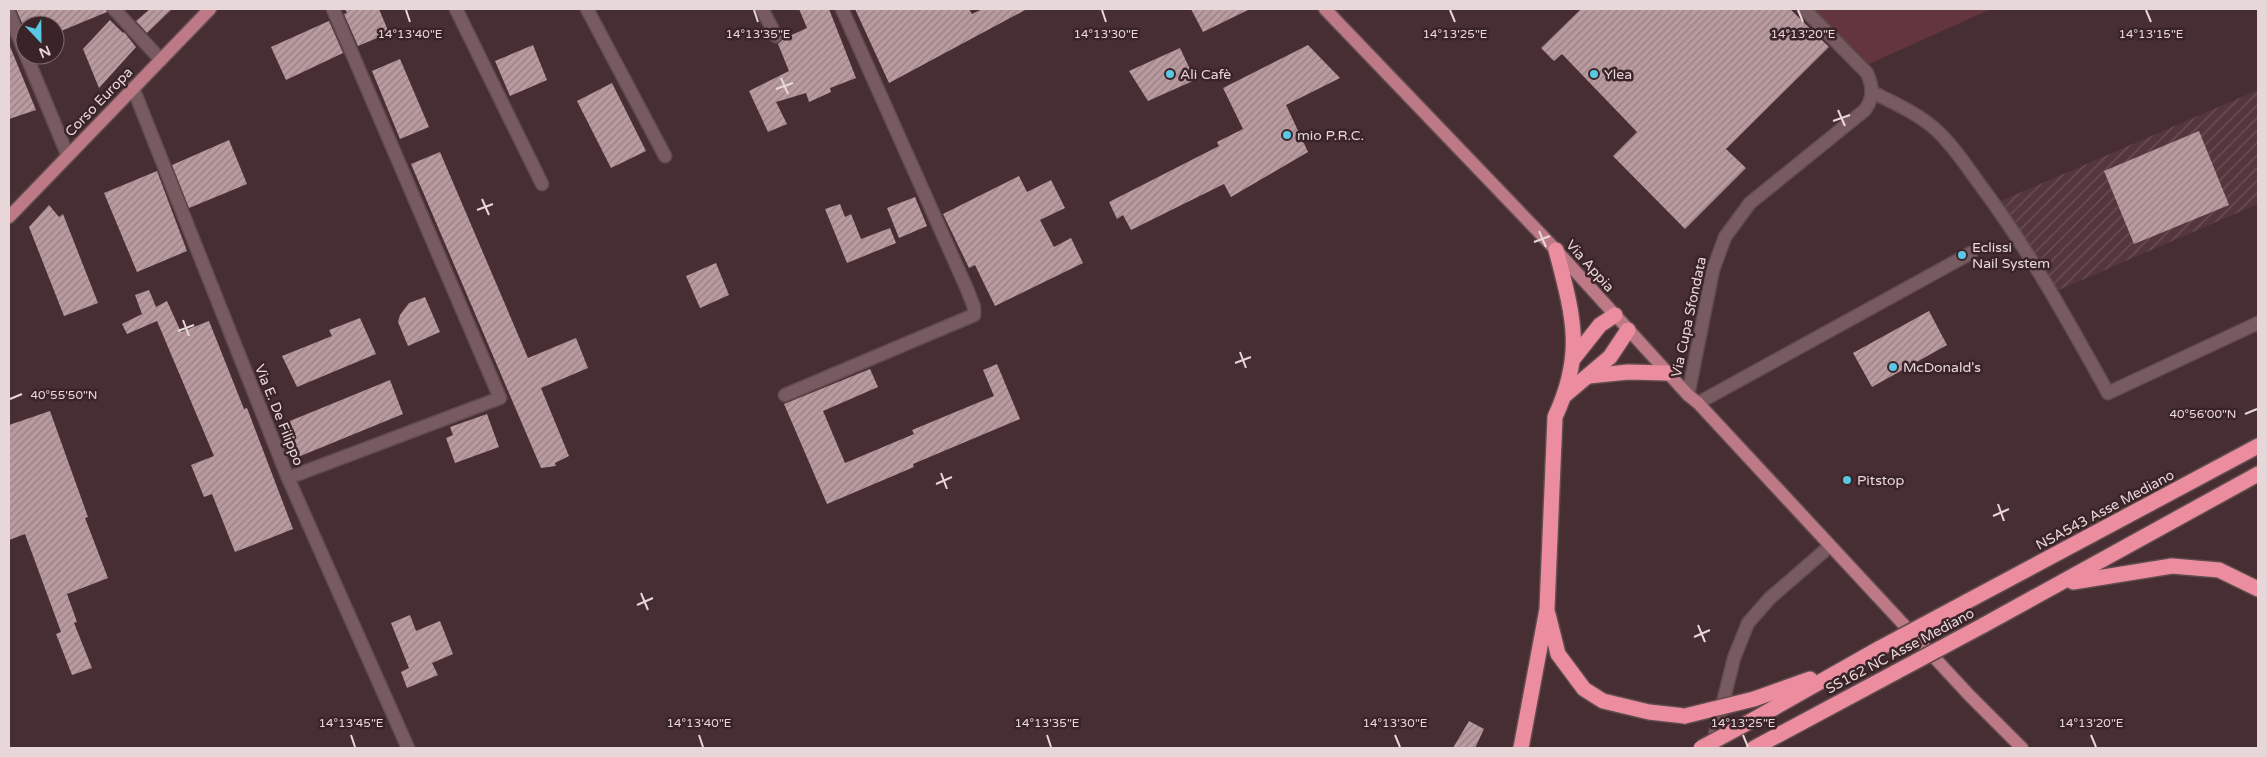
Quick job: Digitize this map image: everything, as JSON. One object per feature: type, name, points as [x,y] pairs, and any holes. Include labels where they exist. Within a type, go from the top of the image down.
[{"type":"highway","points":[[1521,748],[1547,609],[1555,417],[1566,395],[1573,359],[1574,327],[1556,250]]},
{"type":"highway","points":[[1573,359],[1600,325],[1615,315]]},
{"type":"highway","points":[[1566,395],[1610,357],[1628,330]]},
{"type":"highway","points":[[1589,376],[1628,372],[1667,373]]},
{"type":"highway","name":"NSA543 Asse Mediano","points":[[1966,602],[2258,446]]},
{"type":"highway","points":[[2062,584],[2258,474]]},
{"type":"highway","points":[[2062,584],[2172,566],[2219,570],[2258,589]]},
{"type":"highway","name":"SS162 NC Asse Mediano","points":[[1754,748],[2062,584]]},
{"type":"highway","name":"SS162 NC Asse Mediano","points":[[1702,748],[1751,722],[1840,669],[1966,602]]},
{"type":"highway","points":[[1547,609],[1558,654],[1584,689],[1603,701],[1649,712],[1685,716],[1754,699],[1840,669]]},
{"type":"main road","name":"Corso Europa","points":[[9,217],[210,9]]},
{"type":"main road","name":"Via Appia","points":[[1325,9],[1556,250],[1667,373],[1970,696],[2022,748]]},
{"type":"street","points":[[114,9],[161,60]]},
{"type":"street","points":[[288,478],[500,398],[333,9]]},
{"type":"street","points":[[456,9],[542,184]]},
{"type":"street","points":[[587,9],[665,156]]},
{"type":"street","points":[[762,9],[776,36]]},
{"type":"street","points":[[785,395],[974,315],[974,307],[963,280],[842,9]]},
{"type":"street","points":[[1804,9],[1867,73],[1872,83],[1872,92],[1916,114],[1951,145],[1994,202],[2055,297],[2108,393],[2258,323]]},
{"type":"street","points":[[9,13],[15,27]]},
{"type":"street","points":[[31,65],[68,156]]},
{"type":"street","name":"Via E. De Filippo","points":[[133,88],[288,478],[408,748]]},
{"type":"street","name":"Via Cupa Sfondata","points":[[1693,399],[1713,270],[1725,237],[1750,203],[1865,110],[1870,103],[1872,92]]},
{"type":"street","points":[[1693,399],[1971,253]]},
{"type":"street","points":[[1712,748],[1734,658],[1748,623],[1770,598],[1830,546]]},
{"type":"shaded area","points":[[1813,9],[1991,9],[1869,64]]},
{"type":"shaded area","points":[[2258,90],[2258,204],[2047,295],[1989,206]]},
{"type":"building","points":[[16,9],[106,9],[107,12],[65,29],[65,15],[19,15]]},
{"type":"building","points":[[150,9],[172,9],[147,33],[136,21]]},
{"type":"building","points":[[345,9],[379,9],[389,33],[358,46],[344,14],[347,13]]},
{"type":"building","points":[[799,9],[829,9],[856,78],[830,88],[831,92],[809,102],[806,93],[776,102],[787,124],[768,132],[749,91],[789,71],[778,44],[783,39],[807,28]]},
{"type":"building","points":[[855,9],[969,9],[972,14],[982,9],[1027,9],[889,83]]},
{"type":"building","points":[[1191,9],[1250,9],[1203,32]]},
{"type":"building","points":[[1581,9],[1790,9],[1829,47],[1726,149],[1746,168],[1685,229],[1613,156],[1637,132],[1562,54],[1554,61],[1541,48]]},
{"type":"building","points":[[110,20],[124,32],[136,47],[99,88],[83,49]]},
{"type":"building","points":[[329,21],[343,53],[286,80],[271,47]]},
{"type":"building","points":[[9,44],[15,59],[15,65],[18,65],[36,110],[9,119]]},
{"type":"building","points":[[533,45],[547,80],[510,96],[495,61]]},
{"type":"building","points":[[1308,45],[1340,78],[1286,105],[1308,152],[1231,197],[1224,184],[1131,230],[1123,215],[1117,219],[1109,202],[1219,146],[1217,142],[1243,129],[1223,88]]},
{"type":"building","points":[[1180,48],[1195,80],[1148,101],[1129,71]]},
{"type":"building","points":[[400,59],[429,127],[400,139],[372,71]]},
{"type":"building","points":[[612,83],[646,151],[611,168],[577,101]]},
{"type":"building","points":[[2199,131],[2229,205],[2134,244],[2104,171]]},
{"type":"building","points":[[229,140],[247,184],[189,208],[172,165]]},
{"type":"building","points":[[440,152],[528,358],[576,338],[588,368],[541,388],[569,456],[555,463],[556,466],[541,468],[411,164]]},
{"type":"building","points":[[157,171],[187,251],[137,272],[104,193]]},
{"type":"building","points":[[1019,176],[1027,192],[1051,180],[1065,208],[1040,220],[1054,247],[1071,238],[1083,263],[995,306],[975,265],[969,268],[943,214]]},
{"type":"building","points":[[915,197],[927,226],[899,238],[887,208]]},
{"type":"building","points":[[840,204],[845,217],[851,214],[861,239],[890,228],[896,243],[847,263],[825,209]]},
{"type":"building","points":[[49,205],[59,217],[63,214],[98,303],[64,316],[29,227]]},
{"type":"building","points":[[716,263],[729,295],[700,308],[686,276]]},
{"type":"building","points":[[149,290],[156,307],[167,301],[181,332],[209,321],[244,409],[247,408],[293,529],[235,552],[212,494],[204,497],[191,465],[214,456],[157,321],[127,334],[122,324],[142,314],[135,295]]},
{"type":"building","points":[[425,297],[440,332],[408,346],[398,322],[400,315],[409,303]]},
{"type":"building","points":[[1929,311],[1947,345],[1872,387],[1853,353]]},
{"type":"building","points":[[360,318],[376,354],[297,387],[282,356],[332,336],[329,330]]},
{"type":"building","points":[[997,364],[1020,419],[913,464],[914,467],[827,504],[784,404],[870,369],[878,387],[823,411],[845,463],[914,434],[912,430],[994,396],[983,370]]},
{"type":"building","points":[[390,380],[403,414],[298,457],[285,423]]},
{"type":"building","points":[[50,411],[88,517],[85,518],[108,578],[67,594],[77,622],[74,623],[92,668],[72,675],[56,634],[61,632],[25,534],[9,540],[9,425]]},
{"type":"building","points":[[487,414],[499,447],[455,463],[446,438],[453,435],[450,427]]},
{"type":"building","points":[[410,615],[416,631],[440,621],[453,654],[432,663],[438,675],[407,688],[401,672],[409,668],[391,623]]},
{"type":"building","points":[[1469,721],[1484,729],[1475,748],[1453,748]]},
{"type":"place","name":"Ali Cafè","points":[[1170,74]]},
{"type":"place","name":"Ylea","points":[[1594,74]]},
{"type":"place","name":"mio P.R.C.","points":[[1287,135]]},
{"type":"place","name":"Eclissi Nail System","points":[[1962,255]]},
{"type":"place","name":"McDonald's","points":[[1893,367]]},
{"type":"place","name":"Pitstop","points":[[1847,480]]}]
